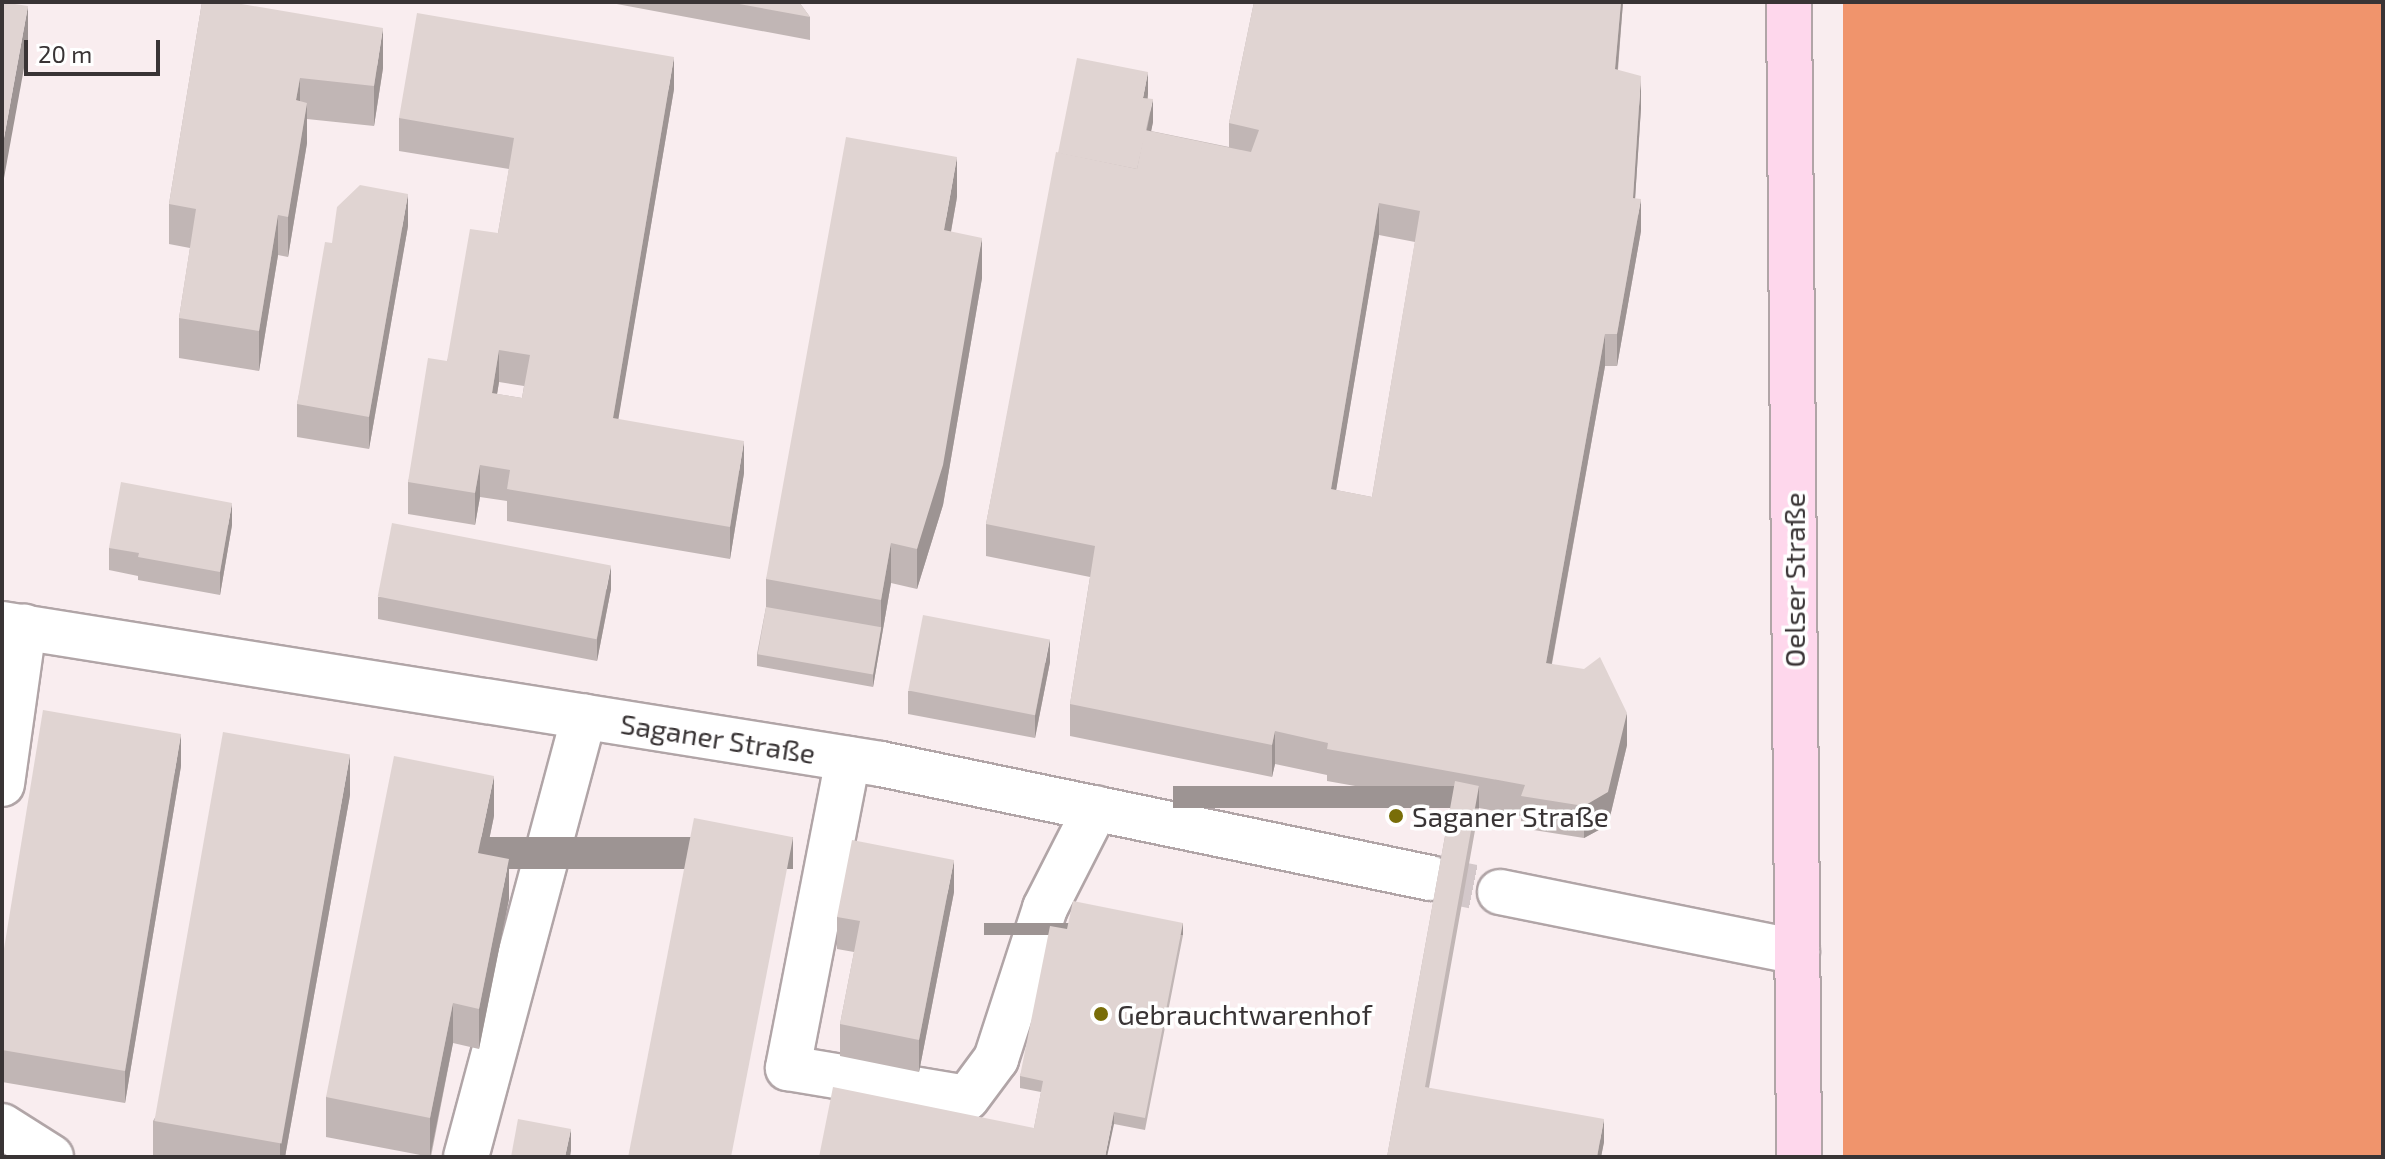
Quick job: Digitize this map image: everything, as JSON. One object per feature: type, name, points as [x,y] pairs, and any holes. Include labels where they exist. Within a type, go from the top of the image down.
[{"type":"main road","name":"Oelser Straße","points":[[1789,2],[1799,1157]]},
{"type":"street","points":[[2,784],[13,625]]},
{"type":"street","name":"Saganer Straße","points":[[13,625],[848,759],[1430,878]]},
{"type":"street","points":[[466,1157],[584,717]]},
{"type":"street","points":[[848,759],[788,1068],[967,1098],[996,1059],[1045,908],[1096,808]]},
{"type":"street","points":[[1500,892],[1797,952]]},
{"type":"street","points":[[2,1126],[51,1157]]},
{"type":"shaded area","points":[[1843,2],[2383,2],[2383,1157],[1843,1157]]},
{"type":"building","points":[[2,2],[28,6],[2,149]]},
{"type":"building","points":[[202,2],[230,2],[383,28],[374,86],[300,78],[296,100],[307,103],[288,217],[278,215],[259,331],[179,318],[196,209],[169,204]]},
{"type":"building","points":[[728,2],[799,2],[810,17]]},
{"type":"building","points":[[1254,2],[1621,2],[1615,69],[1641,76],[1633,198],[1641,199],[1617,334],[1605,334],[1546,663],[1584,669],[1600,657],[1627,713],[1608,792],[1584,806],[1521,796],[1525,785],[1327,749],[1328,743],[1275,731],[1272,745],[1070,704],[1095,546],[986,524],[1056,152],[1137,169],[1145,130],[1251,152],[1259,130],[1229,123]],"holes":[[[1379,203],[1420,211],[1372,497],[1331,489]]]},
{"type":"building","points":[[417,13],[674,57],[613,418],[744,441],[730,527],[507,489],[510,470],[480,465],[475,493],[408,482],[428,358],[447,361],[470,229],[498,233],[514,138],[399,118]],"holes":[[[499,350],[530,355],[522,398],[492,393]]]},
{"type":"building","points":[[1077,58],[1148,72],[1143,98],[1153,99],[1137,169],[1058,153]]},
{"type":"building","points":[[846,137],[957,157],[944,230],[982,238],[943,465],[917,549],[891,543],[881,600],[766,579]]},
{"type":"building","points":[[360,185],[408,194],[369,417],[297,404],[325,242],[332,243],[337,207]]},
{"type":"building","points":[[121,482],[232,503],[220,572],[138,557],[139,553],[109,548]]},
{"type":"building","points":[[392,523],[611,566],[597,639],[378,597]]},
{"type":"building","points":[[766,607],[881,627],[873,675],[758,654]]},
{"type":"building","points":[[923,615],[1050,640],[1035,715],[908,691]]},
{"type":"building","points":[[43,710],[181,734],[125,1071],[2,1050],[2,961]]},
{"type":"building","points":[[223,732],[350,754],[281,1143],[154,1121]]},
{"type":"building","points":[[394,756],[494,776],[478,853],[509,859],[479,1009],[453,1003],[430,1118],[326,1097]]},
{"type":"building","points":[[1455,781],[1479,786],[1425,1087],[1604,1119],[1597,1157],[1387,1157]]},
{"type":"building","points":[[694,818],[793,837],[731,1157],[628,1157]]},
{"type":"building","points":[[852,840],[954,860],[919,1040],[840,1024],[860,921],[837,917]]},
{"type":"building","name":"Gebrauchtwarenhof","points":[[1073,901],[1183,923],[1145,1118],[1114,1112],[1105,1157],[819,1157],[833,1087],[1034,1128],[1043,1081],[1020,1076],[1050,926],[1067,929]]},
{"type":"building","points":[[518,1119],[571,1129],[565,1157],[511,1157]]},
{"type":"tunnel","points":[[1430,878],[1500,892]]},
{"type":"place","name":"Saganer Straße","points":[[1396,816]]},
{"type":"place","name":"Gebrauchtwarenhof","points":[[1101,1014]]}]
